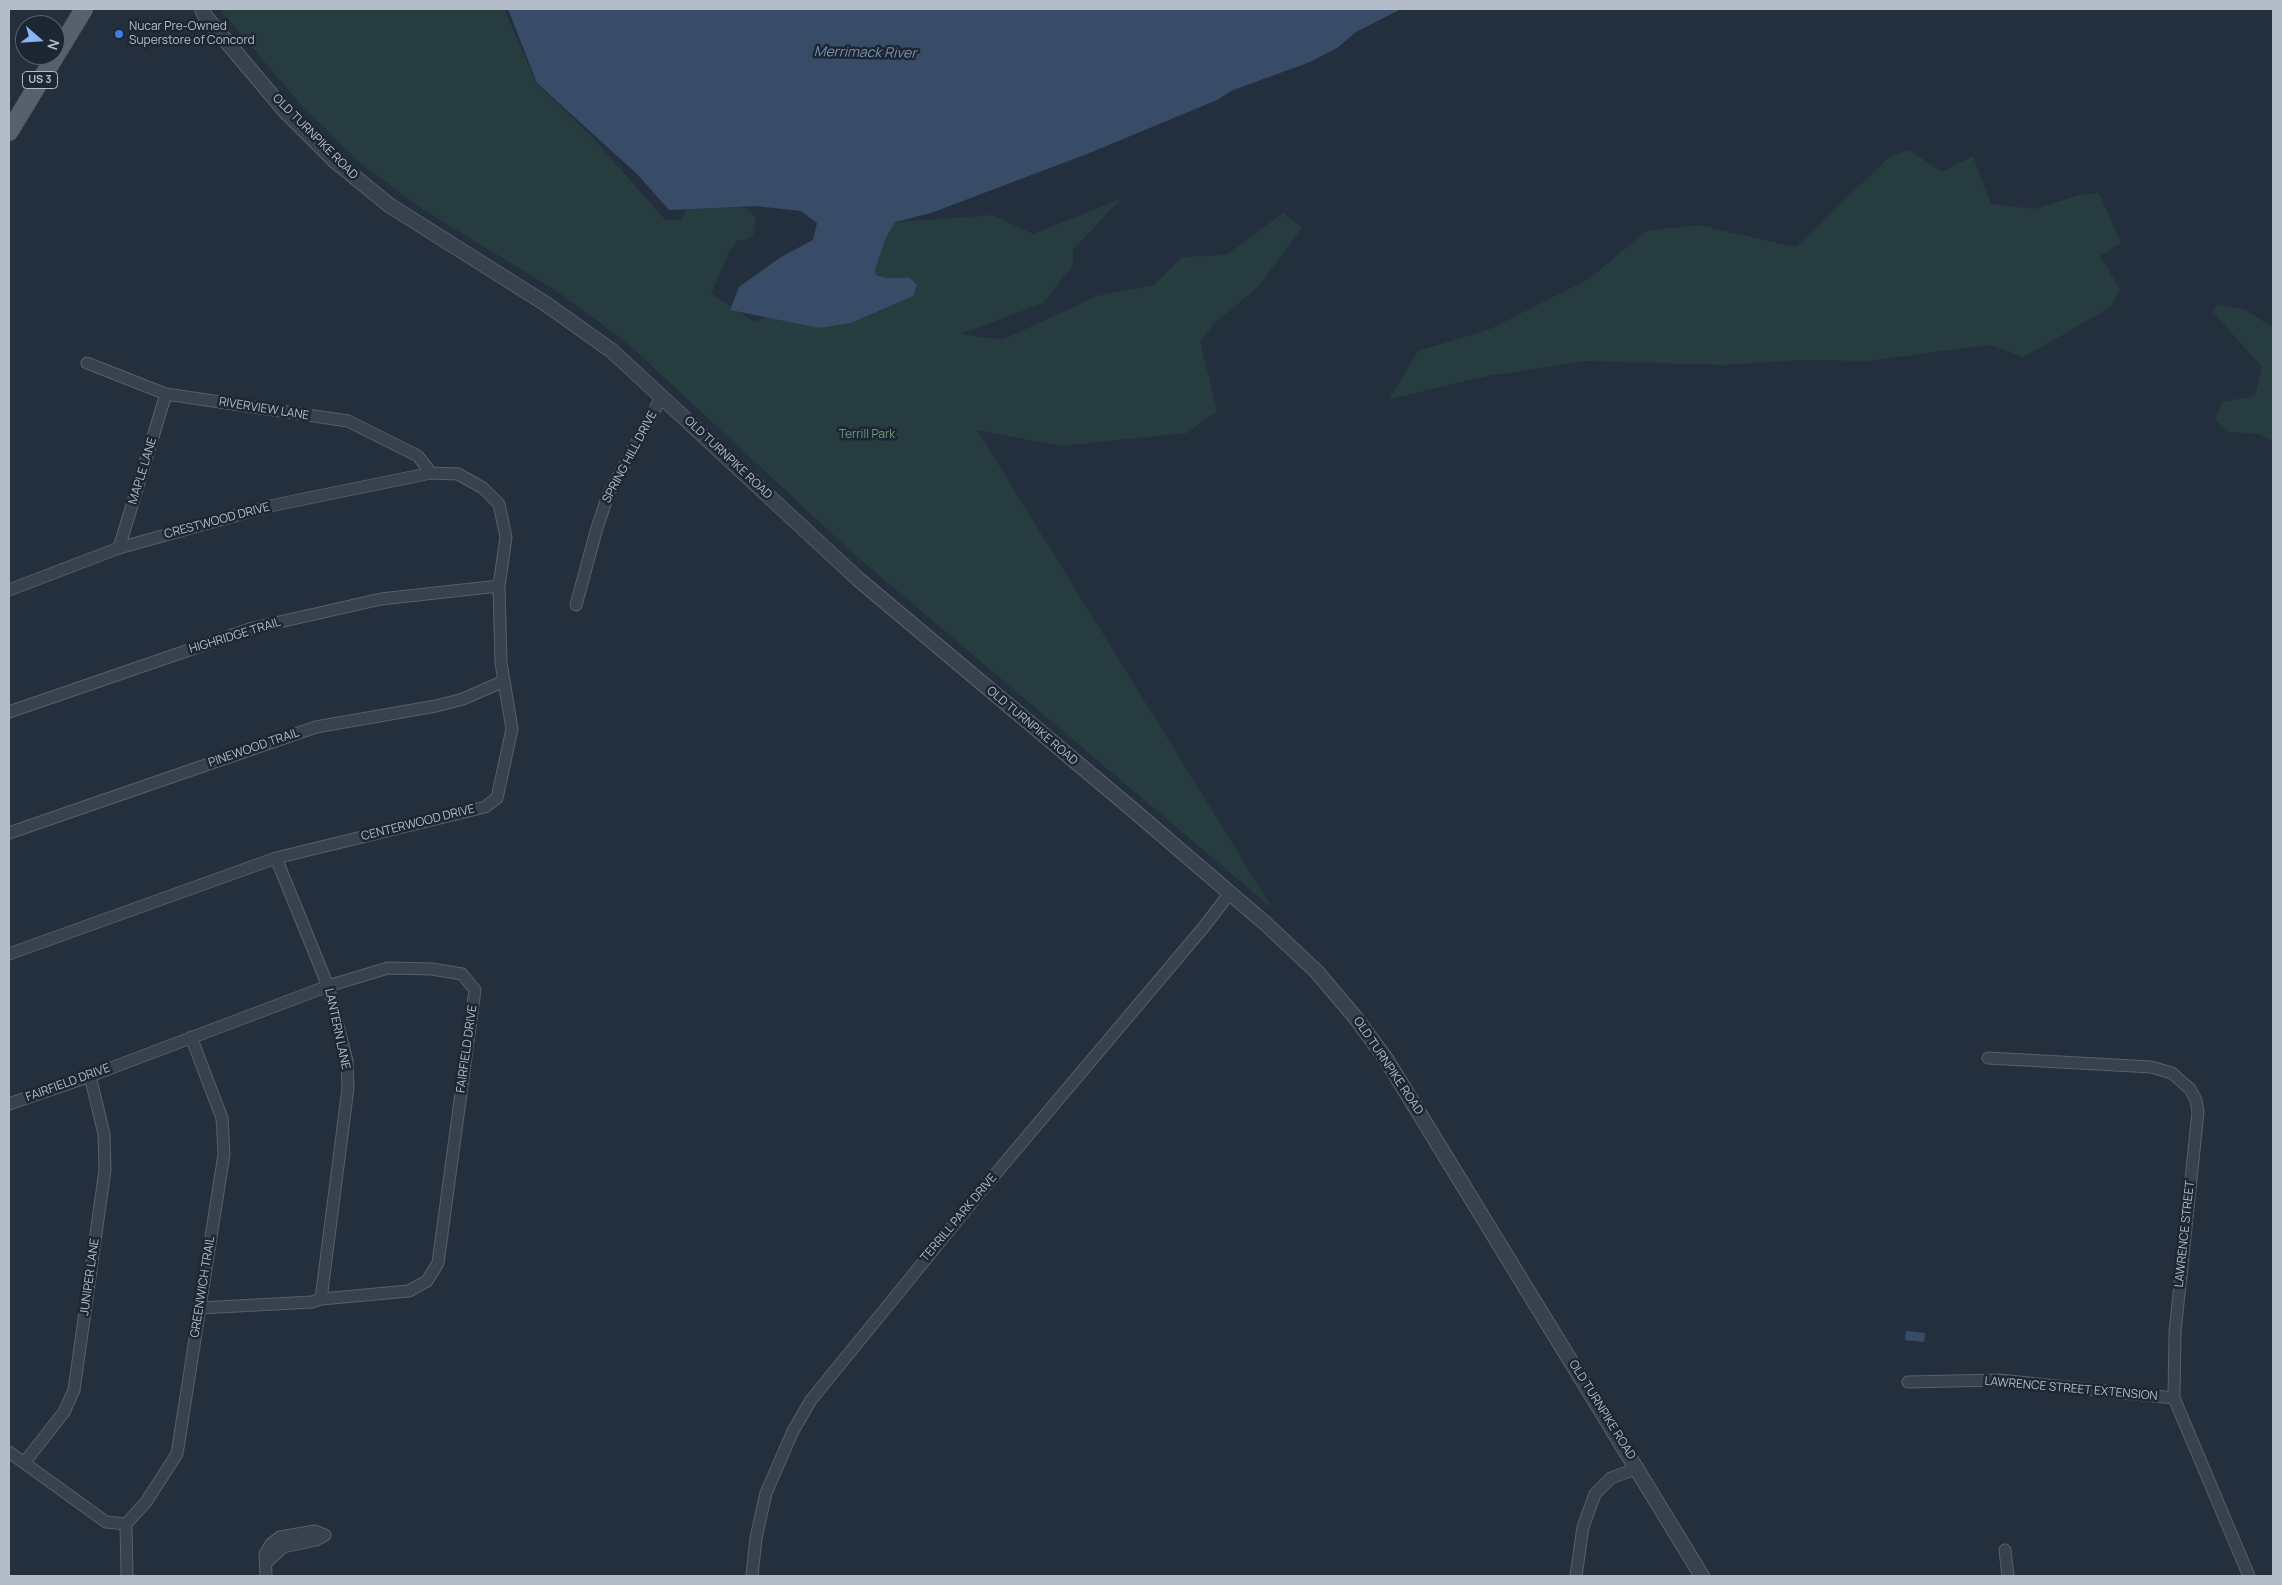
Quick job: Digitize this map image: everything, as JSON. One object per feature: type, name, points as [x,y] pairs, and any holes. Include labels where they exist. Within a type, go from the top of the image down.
[{"type":"main road","name":"US 3","points":[[9,132],[84,9]]},
{"type":"street","name":"OLD TURNPIKE ROAD","points":[[192,9],[204,12],[286,111],[335,161],[370,191],[428,231],[546,304],[612,351],[858,579],[1230,893],[1317,972],[1355,1017],[1386,1059],[1638,1468],[1702,1576]]},
{"type":"street","name":"RIVERVIEW LANE","points":[[87,363],[166,394],[348,421],[418,456],[431,473]]},
{"type":"street","name":"MAPLE LANE","points":[[119,548],[166,394]]},
{"type":"street","name":"SPRING HILL DRIVE","points":[[576,605],[608,495],[662,396]]},
{"type":"street","name":"CRESTWOOD DRIVE","points":[[9,590],[119,548],[270,506],[431,473]]},
{"type":"street","name":"CENTERWOOD DRIVE","points":[[9,954],[276,858],[486,807],[497,798],[512,729],[501,663],[500,586],[506,537],[499,504],[483,488],[458,474],[431,473]]},
{"type":"street","name":"HIGHRIDGE TRAIL","points":[[9,712],[253,628],[381,599],[500,586]]},
{"type":"street","name":"PINEWOOD TRAIL","points":[[9,833],[316,727],[436,706],[463,699],[504,680]]},
{"type":"street","name":"LANTERN LANE","points":[[276,858],[328,986],[347,1061],[348,1088],[321,1299]]},
{"type":"street","name":"TERRILL PARK DRIVE","points":[[752,1576],[756,1538],[766,1493],[785,1446],[811,1400],[846,1354],[1204,928],[1230,893]]},
{"type":"street","name":"FAIRFIELD DRIVE","points":[[9,1104],[90,1076],[328,986],[388,968],[432,969],[462,974],[475,990],[438,1264],[427,1281],[409,1291],[321,1299],[312,1302],[200,1308]]},
{"type":"street","name":"GREENWICH TRAIL","points":[[126,1524],[146,1502],[177,1454],[224,1154],[222,1118],[191,1037]]},
{"type":"street","name":"LAWRENCE STREET","points":[[1988,1058],[2151,1067],[2172,1073],[2190,1088],[2196,1100],[2198,1112],[2175,1332],[2174,1398],[2249,1576]]},
{"type":"street","name":"JUNIPER LANE","points":[[24,1463],[64,1412],[74,1390],[104,1170],[104,1134],[90,1076]]},
{"type":"street","name":"LAWRENCE STREET EXTENSION","points":[[1908,1382],[1999,1380],[2174,1398]]},
{"type":"street","points":[[9,1452],[106,1522],[126,1524],[127,1576]]},
{"type":"street","points":[[1576,1576],[1583,1527],[1595,1494],[1611,1478],[1638,1468]]},
{"type":"street","points":[[266,1563],[283,1547],[316,1540],[325,1535],[315,1531],[280,1537],[271,1544],[265,1554],[266,1576]]},
{"type":"street","points":[[2005,1550],[2008,1576]]},
{"type":"green space","name":"Terrill Park","points":[[220,9],[504,9],[537,84],[593,138],[666,221],[682,219],[689,203],[747,208],[756,218],[753,235],[748,239],[737,241],[730,250],[711,293],[751,320],[757,321],[766,317],[819,328],[869,315],[912,296],[910,278],[885,278],[876,275],[875,270],[885,240],[895,222],[993,215],[1033,234],[1121,199],[1073,250],[1073,265],[1043,303],[961,334],[1002,340],[1097,296],[1154,285],[1182,257],[1226,255],[1283,213],[1302,228],[1258,287],[1217,321],[1200,341],[1217,411],[1187,433],[1060,446],[977,430],[1273,909],[855,555],[626,342],[555,290],[422,209],[358,161],[301,105]]},
{"type":"green space","points":[[1909,150],[1942,172],[1973,156],[1991,204],[2034,209],[2079,195],[2099,193],[2121,243],[2100,256],[2120,289],[2111,307],[2024,357],[1989,345],[1867,361],[1800,360],[1725,365],[1586,361],[1488,376],[1389,399],[1418,351],[1488,330],[1589,279],[1646,231],[1698,225],[1796,247],[1888,158]]},
{"type":"green space","points":[[2218,304],[2246,310],[2273,328],[2273,442],[2259,434],[2228,432],[2215,420],[2222,402],[2255,396],[2262,367],[2213,312]]},
{"type":"water","name":"Merrimack River","points":[[508,9],[1401,9],[1356,32],[1337,48],[1310,62],[1231,91],[1217,100],[1087,154],[931,213],[895,222],[885,240],[875,270],[876,275],[885,278],[910,278],[917,285],[913,296],[851,323],[819,328],[730,310],[739,287],[781,257],[813,240],[817,223],[801,211],[755,206],[669,210],[638,175],[537,83]]},
{"type":"water","points":[[1906,1331],[1925,1333],[1924,1342],[1905,1340]]},
{"type":"place","name":"Nucar Pre-Owned Superstore of Concord","points":[[119,34]]}]
